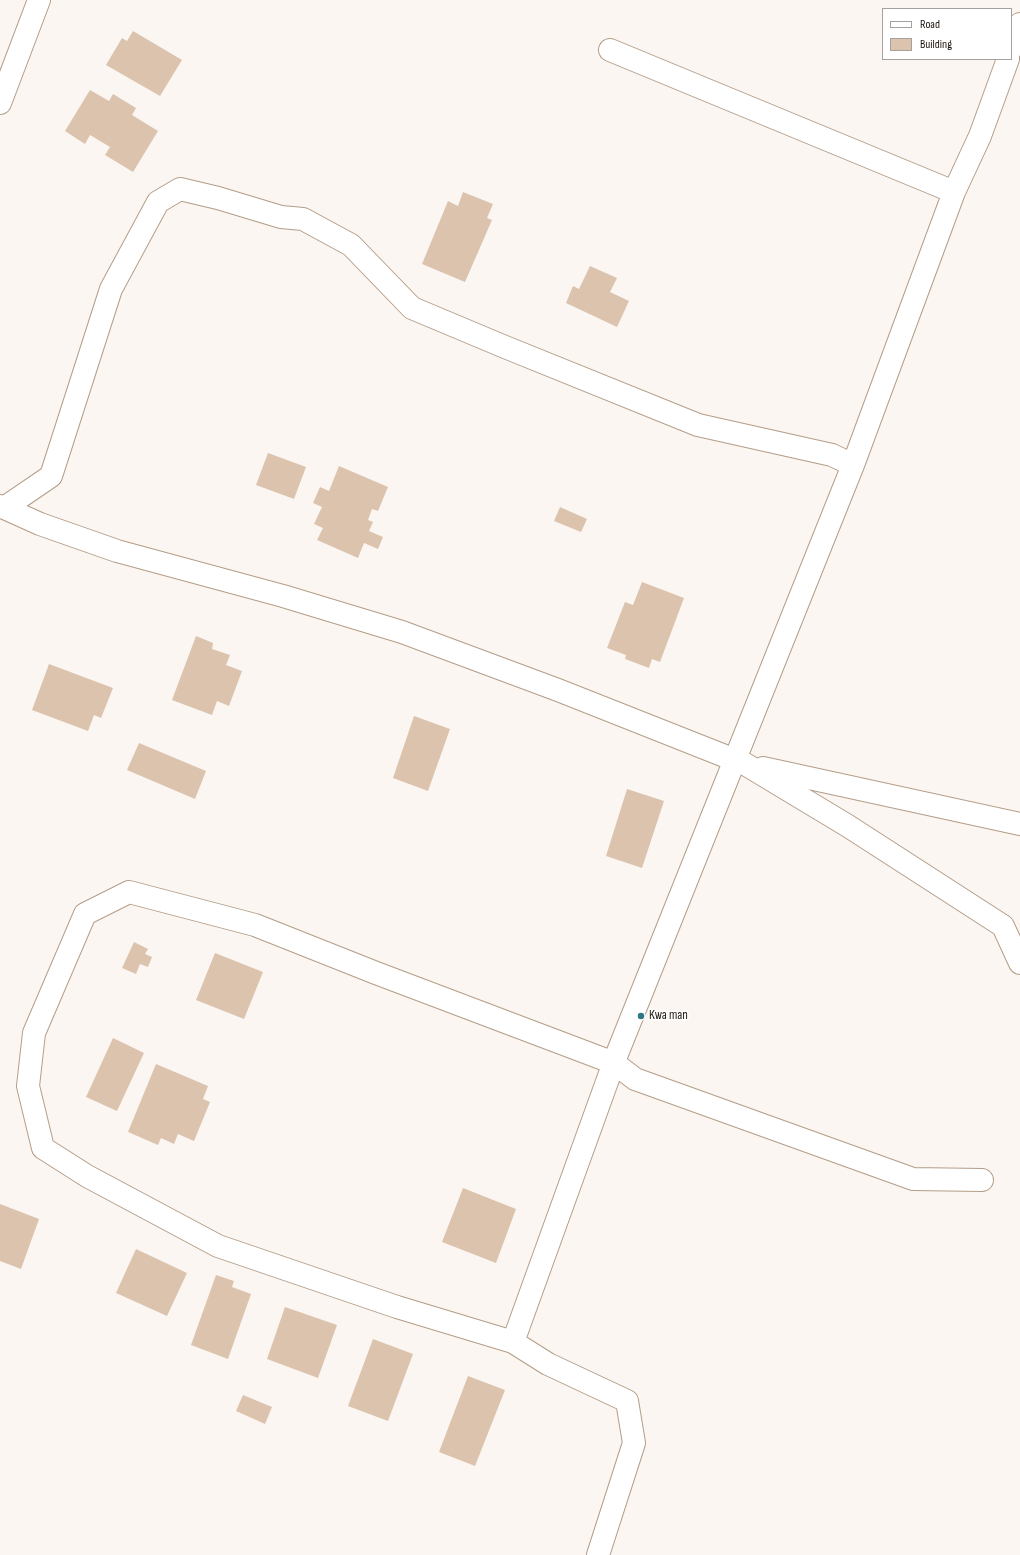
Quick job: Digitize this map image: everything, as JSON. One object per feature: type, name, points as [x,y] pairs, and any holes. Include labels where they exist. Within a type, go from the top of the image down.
[{"type":"street","points":[[0,103],[39,0]]},
{"type":"street","points":[[1012,46],[1020,24]]},
{"type":"street","points":[[610,50],[954,192]]},
{"type":"street","points":[[514,1342],[614,1063],[740,762],[853,465],[954,192],[980,136],[1008,60]]},
{"type":"street","points":[[2,507],[51,476],[111,289],[158,202],[180,190],[218,198],[281,217],[303,219],[351,245],[412,308],[505,347],[698,425],[832,455],[853,465]]},
{"type":"street","points":[[2,507],[40,524],[117,551],[283,596],[402,632],[558,690],[740,762],[848,826],[1003,926],[1020,963]]},
{"type":"street","points":[[740,762],[1020,824]]},
{"type":"street","points":[[598,1555],[634,1443],[627,1401],[548,1364],[514,1342],[396,1307],[218,1246],[87,1176],[43,1148],[28,1086],[34,1033],[85,914],[129,892],[255,924],[376,973],[614,1063],[634,1079],[913,1178],[982,1180]]},
{"type":"building","points":[[133,31],[182,60],[160,96],[106,65],[122,38],[127,41]]},
{"type":"building","points":[[90,90],[109,101],[113,94],[136,108],[132,115],[158,131],[133,172],[105,155],[110,147],[90,135],[85,144],[65,131]]},
{"type":"building","points":[[463,192],[493,204],[487,218],[492,220],[465,282],[422,264],[448,201],[458,206]]},
{"type":"building","points":[[590,266],[617,278],[610,292],[629,301],[617,327],[566,303],[573,286],[579,289]]},
{"type":"building","points":[[268,453],[306,467],[294,499],[256,485]]},
{"type":"building","points":[[339,466],[388,487],[378,511],[372,509],[368,520],[373,522],[369,531],[383,537],[378,549],[364,543],[358,558],[317,540],[323,528],[314,524],[322,507],[313,503],[320,487],[329,491]]},
{"type":"building","points":[[560,507],[587,519],[581,532],[554,521]]},
{"type":"building","points":[[642,582],[684,598],[660,662],[652,659],[649,668],[625,659],[626,655],[607,648],[625,602],[633,605]]},
{"type":"building","points":[[196,636],[213,643],[212,649],[230,655],[226,665],[242,671],[229,706],[217,701],[212,715],[172,700]]},
{"type":"building","points":[[49,664],[113,688],[101,718],[94,715],[88,731],[32,710]]},
{"type":"building","points":[[414,716],[450,729],[428,791],[393,778]]},
{"type":"building","points":[[139,743],[206,771],[195,799],[127,770]]},
{"type":"building","points":[[627,789],[664,801],[642,868],[606,856]]},
{"type":"building","points":[[134,942],[148,949],[145,954],[152,957],[148,967],[140,964],[136,974],[122,968]]},
{"type":"building","points":[[215,953],[263,972],[244,1019],[196,1000]]},
{"type":"building","points":[[113,1038],[144,1053],[117,1111],[86,1097]]},
{"type":"building","points":[[156,1064],[208,1086],[203,1099],[210,1102],[194,1141],[178,1134],[174,1144],[161,1138],[158,1145],[128,1132]]},
{"type":"building","points":[[463,1188],[516,1209],[496,1263],[442,1242]]},
{"type":"building","points":[[0,1204],[39,1219],[21,1269],[0,1261]]},
{"type":"building","points":[[136,1249],[187,1273],[167,1316],[116,1293]]},
{"type":"building","points":[[216,1275],[234,1281],[232,1287],[251,1294],[228,1359],[191,1345]]},
{"type":"building","points":[[285,1307],[337,1325],[318,1378],[267,1359]]},
{"type":"building","points":[[373,1339],[413,1354],[388,1421],[348,1406]]},
{"type":"building","points":[[468,1376],[505,1390],[475,1466],[439,1452]]},
{"type":"building","points":[[243,1395],[272,1407],[265,1424],[236,1411]]},
{"type":"place","name":"Kwa man","points":[[641,1016]]}]
